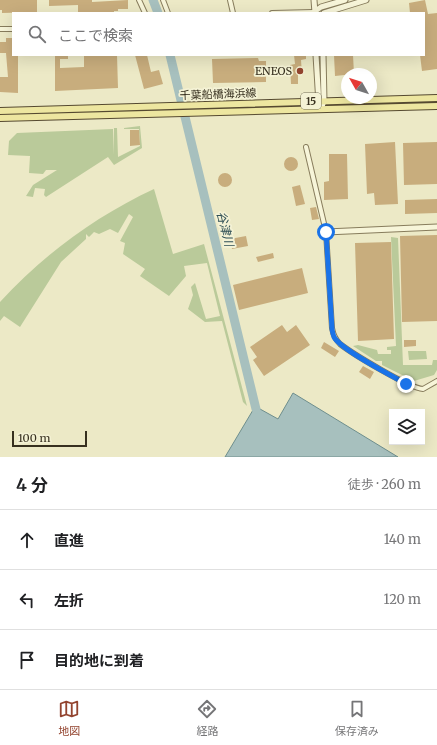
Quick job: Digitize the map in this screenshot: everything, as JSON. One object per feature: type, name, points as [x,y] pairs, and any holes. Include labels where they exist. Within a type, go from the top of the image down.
[{"type":"main road","name":"千葉船橋海浜線","points":[[0,110],[437,98]]},
{"type":"main road","name":"千葉船橋海浜線","points":[[0,118],[437,106]]},
{"type":"street","points":[[139,0],[145,12]]},
{"type":"street","points":[[163,0],[168,12]]},
{"type":"street","points":[[230,0],[233,12]]},
{"type":"street","points":[[314,0],[317,12]]},
{"type":"street","points":[[318,12],[321,7],[321,0]]},
{"type":"street","points":[[321,7],[345,0]]},
{"type":"street","points":[[327,12],[366,0]]},
{"type":"street","points":[[0,29],[12,29]]},
{"type":"street","points":[[316,56],[321,101]]},
{"type":"street","points":[[321,109],[323,56]]},
{"type":"street","points":[[306,148],[326,232],[332,328],[334,336],[340,344],[406,384],[423,389],[437,381]]},
{"type":"street","points":[[326,232],[437,227]]},
{"type":"green space","points":[[140,126],[142,148],[114,165],[108,157],[46,197],[44,195],[45,189],[35,188],[33,197],[26,196],[33,185],[57,170],[46,170],[43,174],[29,173],[30,156],[8,155],[9,141],[17,133],[113,129],[114,155],[114,128],[117,128],[118,157],[140,146],[139,129],[124,128]]},
{"type":"green space","points":[[154,189],[173,254],[204,244],[247,406],[243,402],[222,321],[205,322],[188,309],[193,295],[191,287],[195,283],[206,319],[220,316],[207,263],[184,266],[186,276],[169,296],[140,276],[145,269],[123,254],[125,243],[120,241],[133,217],[129,214],[118,233],[110,229],[99,234],[94,232],[89,237],[86,234],[86,239],[61,262],[20,327],[4,316],[0,321],[0,302],[34,268],[91,224]]},
{"type":"green space","points":[[391,237],[398,238],[403,365],[432,365],[433,360],[437,360],[437,370],[434,375],[414,381],[382,365],[382,361],[376,361],[353,346],[358,345],[377,350],[378,354],[391,354],[391,350],[387,350],[387,347],[396,346]]},
{"type":"green space","points":[[408,351],[426,351],[427,359],[409,360]]},
{"type":"water","points":[[293,393],[398,457],[225,457],[253,410],[260,409],[278,419]]},
{"type":"building","points":[[0,0],[37,0],[37,12],[2,13],[2,10],[0,10]]},
{"type":"building","points":[[49,0],[92,0],[92,2],[128,0],[128,9],[118,9],[118,11],[114,12],[78,12],[78,5],[49,6]]},
{"type":"building","points":[[425,0],[428,14],[437,13],[437,69],[422,71],[420,56],[425,56],[425,12],[410,12],[409,3]]},
{"type":"building","points":[[6,38],[12,38],[12,56],[18,56],[18,93],[0,92],[0,77],[8,77],[6,53],[0,53],[0,42],[6,42]]},
{"type":"building","points":[[55,56],[68,56],[68,59],[60,59],[60,68],[84,67],[84,56],[117,56],[118,88],[55,91]]},
{"type":"building","points":[[135,56],[147,56],[151,72],[159,70],[163,84],[144,89]]},
{"type":"building","points":[[294,56],[306,56],[306,59],[301,60],[302,74],[298,75],[298,84],[291,84],[290,65],[295,64]]},
{"type":"building","points":[[334,56],[353,56],[354,68],[341,68],[341,75],[335,76]]},
{"type":"building","points":[[258,58],[259,61],[266,61],[266,82],[213,83],[212,59]]},
{"type":"building","points":[[130,130],[139,130],[140,145],[130,146]]},
{"type":"building","points":[[395,142],[398,204],[375,205],[374,193],[367,194],[365,144]]},
{"type":"building","points":[[437,142],[437,184],[404,185],[403,143]]},
{"type":"building","points":[[329,154],[347,154],[348,199],[324,200],[324,182],[329,181]]},
{"type":"building","points":[[288,157],[294,157],[298,161],[298,167],[294,171],[288,171],[284,167],[284,161]]},
{"type":"building","points":[[222,173],[228,173],[232,177],[232,183],[228,187],[222,187],[218,183],[218,177]]},
{"type":"building","points":[[300,185],[305,204],[296,206],[292,187]]},
{"type":"building","points":[[437,199],[437,213],[405,214],[405,200]]},
{"type":"building","points":[[316,207],[319,219],[312,220],[310,208]]},
{"type":"building","points":[[437,235],[437,321],[402,322],[400,236]]},
{"type":"building","points":[[246,236],[248,246],[232,249],[230,239]]},
{"type":"building","points":[[391,242],[394,339],[358,341],[355,243]]},
{"type":"building","points":[[273,253],[274,258],[258,262],[256,257]]},
{"type":"building","points":[[302,268],[308,293],[239,310],[233,285]]},
{"type":"building","points":[[282,325],[287,332],[296,325],[310,345],[264,376],[253,360],[257,357],[250,347]]},
{"type":"building","points":[[404,340],[416,340],[416,346],[404,347]]},
{"type":"building","points":[[324,342],[339,351],[335,357],[321,348]]},
{"type":"building","points":[[363,366],[374,372],[370,379],[359,372]]},
{"type":"waterway","name":"谷津川","points":[[153,0],[158,12]]},
{"type":"waterway","name":"谷津川","points":[[170,56],[256,409]]},
{"type":"place","name":"ENEOS","points":[[300,71]]},
{"type":"route","points":[[326,232],[332,328],[334,336],[340,344],[406,384]]}]
